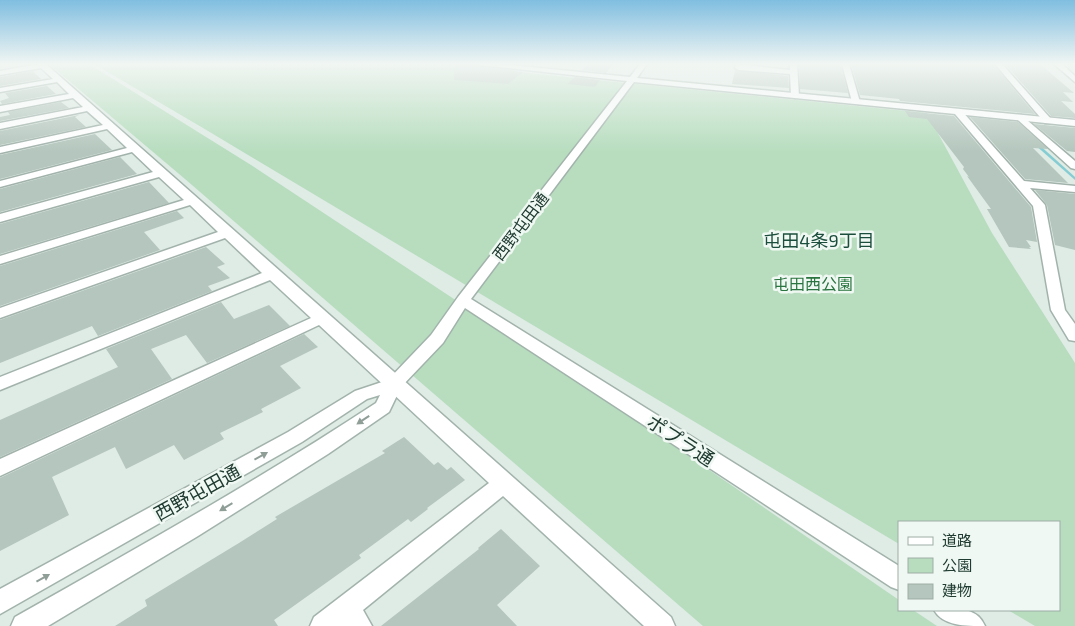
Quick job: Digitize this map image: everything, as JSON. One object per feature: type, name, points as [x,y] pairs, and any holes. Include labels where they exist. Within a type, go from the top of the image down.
[{"type":"street","name":"西野屯田通","points":[[24,626],[190,529],[321,449],[383,407],[394,384],[437,339],[463,300],[623,93]]},
{"type":"street","points":[[767,93],[1075,123]]},
{"type":"street","points":[[853,93],[856,102]]},
{"type":"street","points":[[1024,93],[1048,121]]},
{"type":"street","points":[[0,109],[74,94],[662,626]]},
{"type":"street","points":[[0,126],[89,108]]},
{"type":"street","points":[[958,112],[1039,205],[1058,310],[1075,336]]},
{"type":"street","points":[[1021,118],[1075,166]]},
{"type":"street","points":[[0,150],[109,126]]},
{"type":"street","points":[[0,184],[134,150]]},
{"type":"street","points":[[0,218],[162,173]]},
{"type":"street","points":[[1020,184],[1075,190]]},
{"type":"street","points":[[0,260],[192,200]]},
{"type":"street","points":[[0,313],[227,233]]},
{"type":"street","points":[[0,384],[271,274]]},
{"type":"street","name":"ポプラ通","points":[[463,300],[898,578]]},
{"type":"street","points":[[0,468],[322,318]]},
{"type":"street","name":"西野屯田通","points":[[0,602],[286,442],[361,395],[394,384]]},
{"type":"street","points":[[323,626],[352,617],[504,483]]},
{"type":"street","points":[[948,611],[972,626]]},
{"type":"green space","points":[[84,93],[136,93],[251,165],[604,398],[898,599],[898,611],[914,611],[937,626],[703,626]]},
{"type":"green space","name":"屯田西公園","points":[[144,93],[730,93],[927,113],[992,233],[1075,363],[1075,626],[1035,626],[1010,611],[1060,611],[1060,521],[898,521],[898,543]]},
{"type":"building","points":[[5,93],[56,94],[2,104],[0,101],[9,98]]},
{"type":"building","points":[[859,93],[1018,93],[1035,114],[900,101],[899,99],[860,95]]},
{"type":"building","points":[[1031,93],[1064,93],[1073,102],[1061,101],[1075,114],[1075,118],[1051,116]]},
{"type":"building","points":[[61,102],[69,108],[0,121],[0,117],[10,115],[8,112]]},
{"type":"building","points":[[905,111],[954,116],[1031,207],[1037,242],[1026,240],[1031,249],[1009,247],[987,209],[991,209],[967,176],[969,177],[963,169],[964,167],[927,119],[909,117]]},
{"type":"building","points":[[79,115],[75,117],[86,127],[0,145],[0,131]]},
{"type":"building","points":[[970,117],[1018,122],[1048,149],[1033,148],[1068,183],[1025,179]]},
{"type":"building","points":[[1034,124],[1075,128],[1075,152],[1067,151]]},
{"type":"building","points":[[95,134],[112,150],[0,179],[0,155]]},
{"type":"building","points":[[120,157],[137,174],[0,212],[0,189]]},
{"type":"building","points":[[149,182],[169,203],[0,254],[0,224]]},
{"type":"building","points":[[1035,190],[1075,194],[1075,250],[1055,245],[1047,205]]},
{"type":"building","points":[[177,211],[184,218],[144,232],[160,250],[0,306],[0,266]]},
{"type":"building","points":[[206,247],[225,264],[217,267],[230,278],[208,286],[212,291],[98,336],[92,326],[0,363],[0,320]]},
{"type":"building","points":[[221,302],[234,319],[269,305],[290,326],[207,363],[186,335],[151,349],[172,379],[0,457],[0,420],[118,367],[106,349]]},
{"type":"building","points":[[304,334],[318,347],[280,366],[301,388],[261,409],[263,412],[220,433],[224,439],[184,460],[174,445],[126,469],[115,447],[52,477],[69,515],[0,551],[0,478]]},
{"type":"building","points":[[404,437],[434,465],[438,462],[447,470],[451,467],[465,480],[411,522],[408,519],[359,555],[361,558],[274,620],[278,626],[115,626],[147,606],[145,600],[277,519],[275,517],[385,453],[382,451]]},
{"type":"building","points":[[501,529],[540,566],[497,605],[517,626],[381,626],[479,549]]},
{"type":"waterway","points":[[1035,143],[1075,179]]},
{"type":"district","name":"屯田4条9丁目","points":[[819,240]]}]
